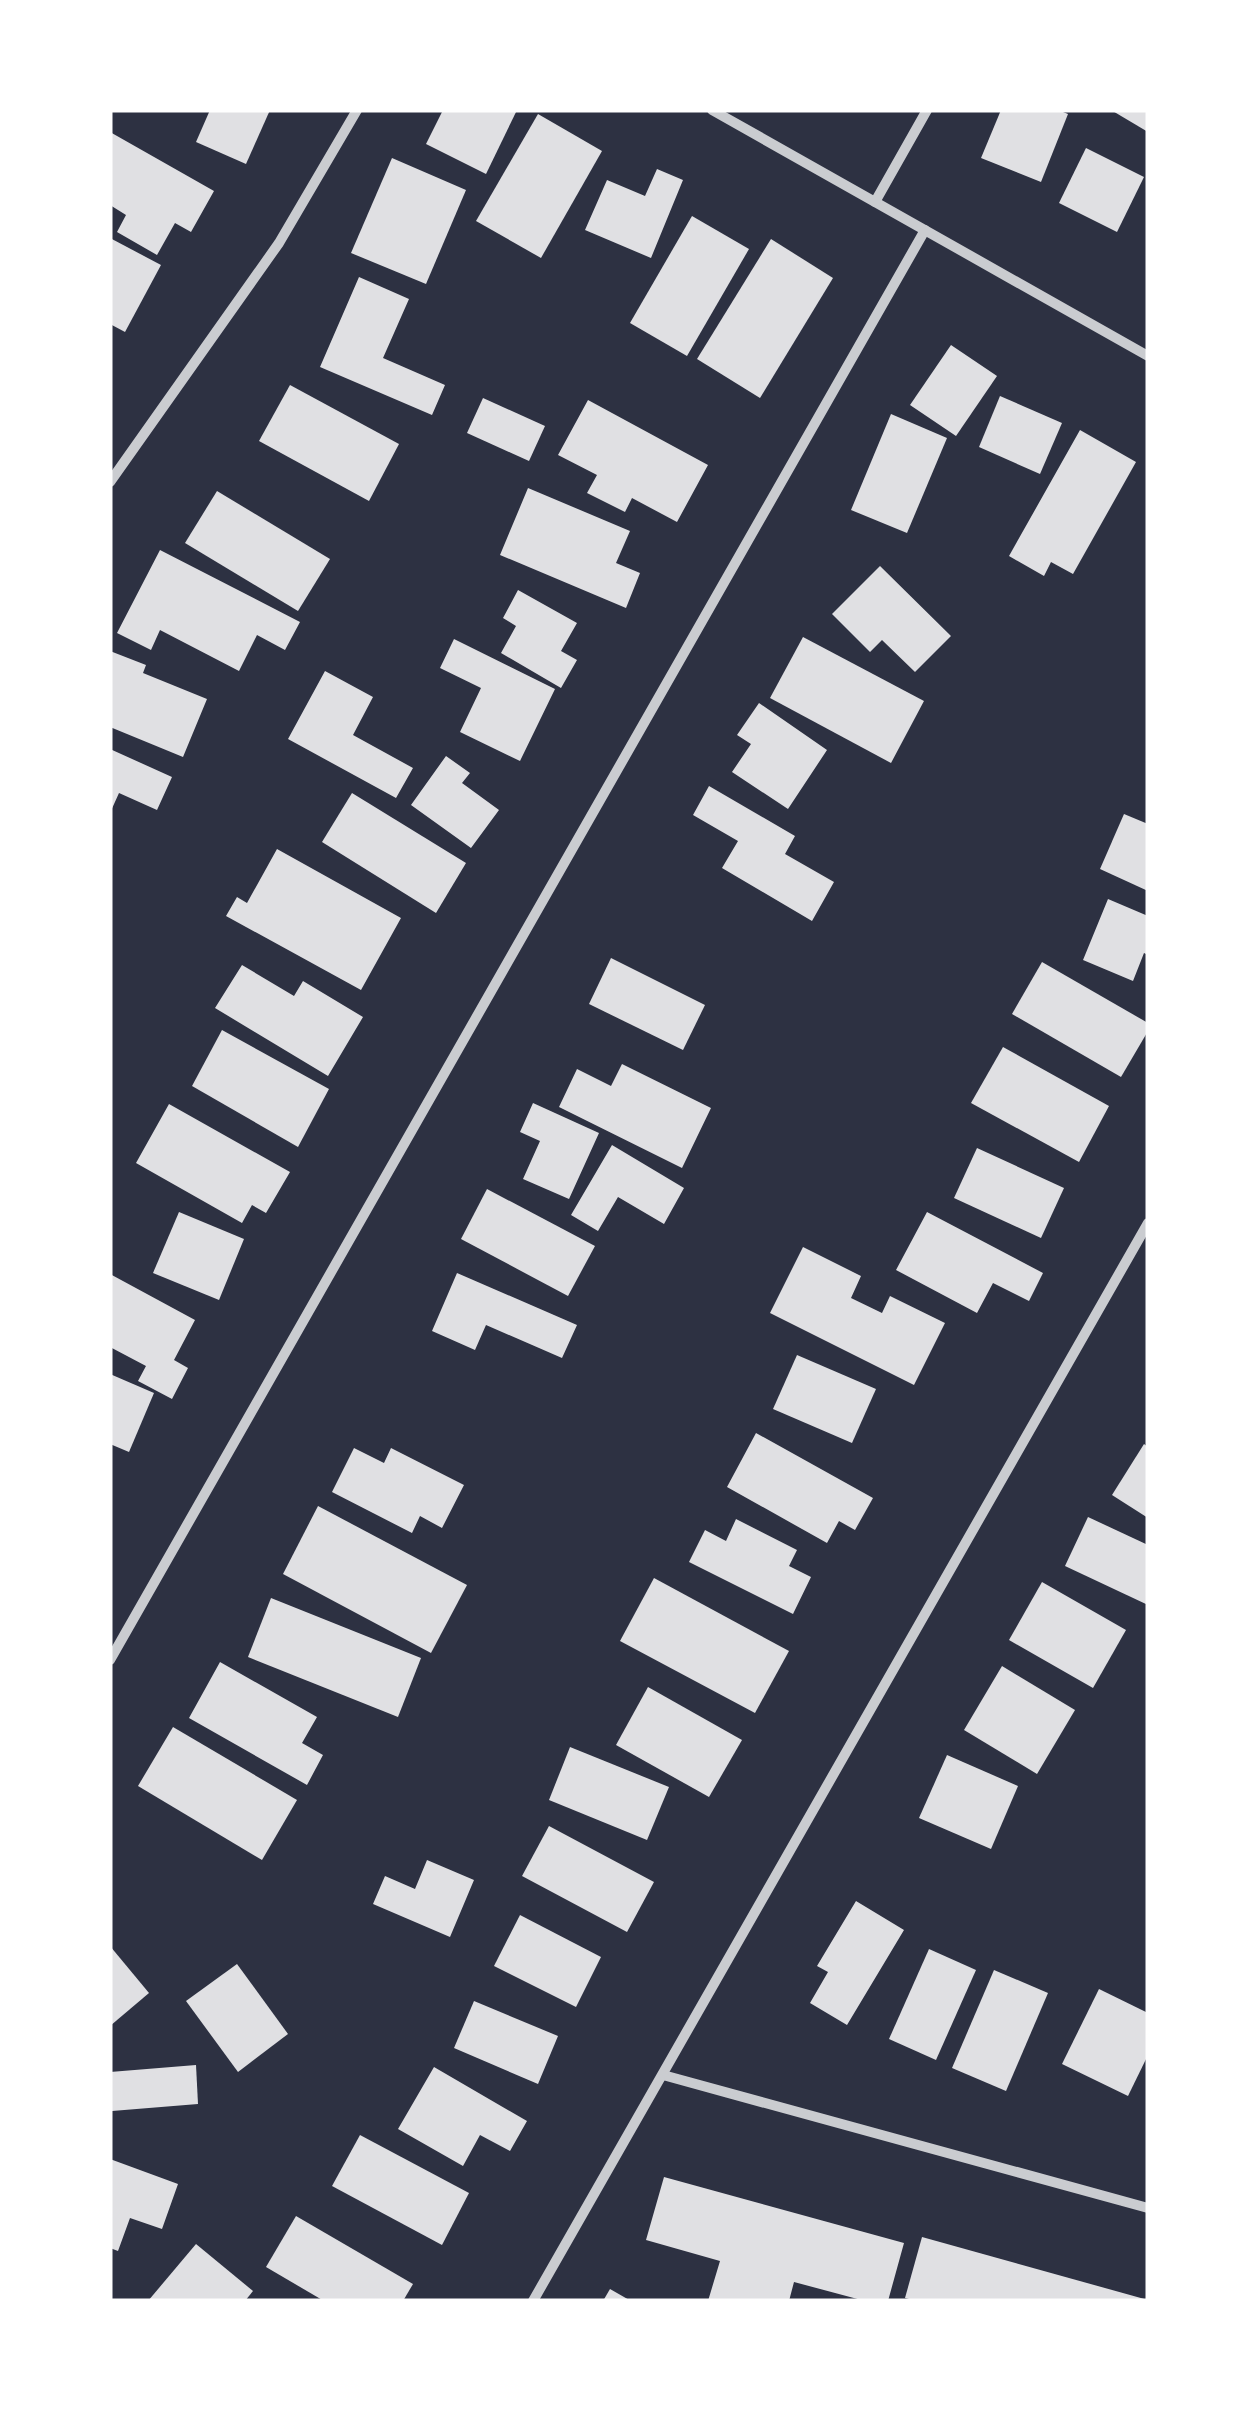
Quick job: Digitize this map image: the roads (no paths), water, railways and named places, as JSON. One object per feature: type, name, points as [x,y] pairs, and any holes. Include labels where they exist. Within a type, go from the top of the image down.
[{"type":"street","points":[[110,482],[279,243],[357,110]]},
{"type":"street","points":[[712,110],[1148,356]]},
{"type":"street","points":[[875,202],[927,110]]},
{"type":"street","points":[[110,1660],[925,230]]},
{"type":"street","points":[[534,2301],[1148,1222]]},
{"type":"street","points":[[663,2075],[1148,2208]]}]
